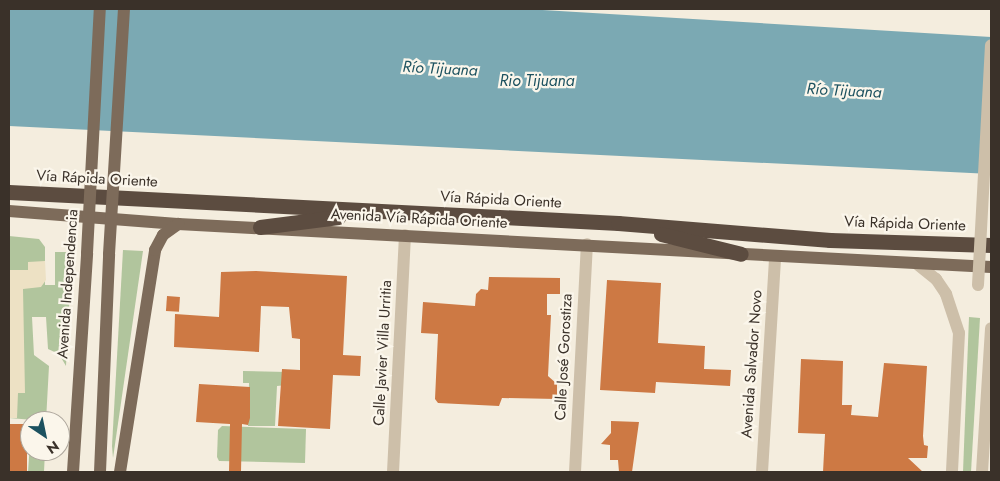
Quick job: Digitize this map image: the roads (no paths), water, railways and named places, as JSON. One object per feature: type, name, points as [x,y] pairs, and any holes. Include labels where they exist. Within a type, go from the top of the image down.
[{"type":"highway","name":"Vía Rápida Oriente","points":[[9,192],[618,224],[830,240],[991,245]]},
{"type":"highway","points":[[260,226],[377,212]]},
{"type":"highway","points":[[618,224],[741,254]]},
{"type":"highway","points":[[748,233],[991,237]]},
{"type":"main road","name":"Avenida Independencia","points":[[73,472],[100,9]]},
{"type":"main road","points":[[100,472],[124,9]]},
{"type":"main road","name":"Avenida Vía Rápida Oriente","points":[[9,211],[178,224],[260,226],[587,244],[776,257],[916,263]]},
{"type":"main road","points":[[120,472],[155,250],[163,235],[178,224]]},
{"type":"main road","points":[[916,263],[991,267]]},
{"type":"street","points":[[978,285],[991,45]]},
{"type":"street","name":"Calle Javier Villa Urritia","points":[[393,472],[405,235]]},
{"type":"street","name":"Calle José Gorostiza","points":[[575,472],[587,244]]},
{"type":"street","name":"Avenida Salvador Novo","points":[[762,472],[776,257]]},
{"type":"street","points":[[916,263],[936,279],[946,294],[959,333],[952,472]]},
{"type":"street","points":[[982,472],[991,328]]},
{"type":"water","name":"Rio Tijuana","points":[[9,9],[526,9],[991,37],[991,174],[9,126]]},
{"type":"water label","name":"Río Tijuana","points":[[440,69]]},
{"type":"water label","name":"Río Tijuana","points":[[844,91]]}]
